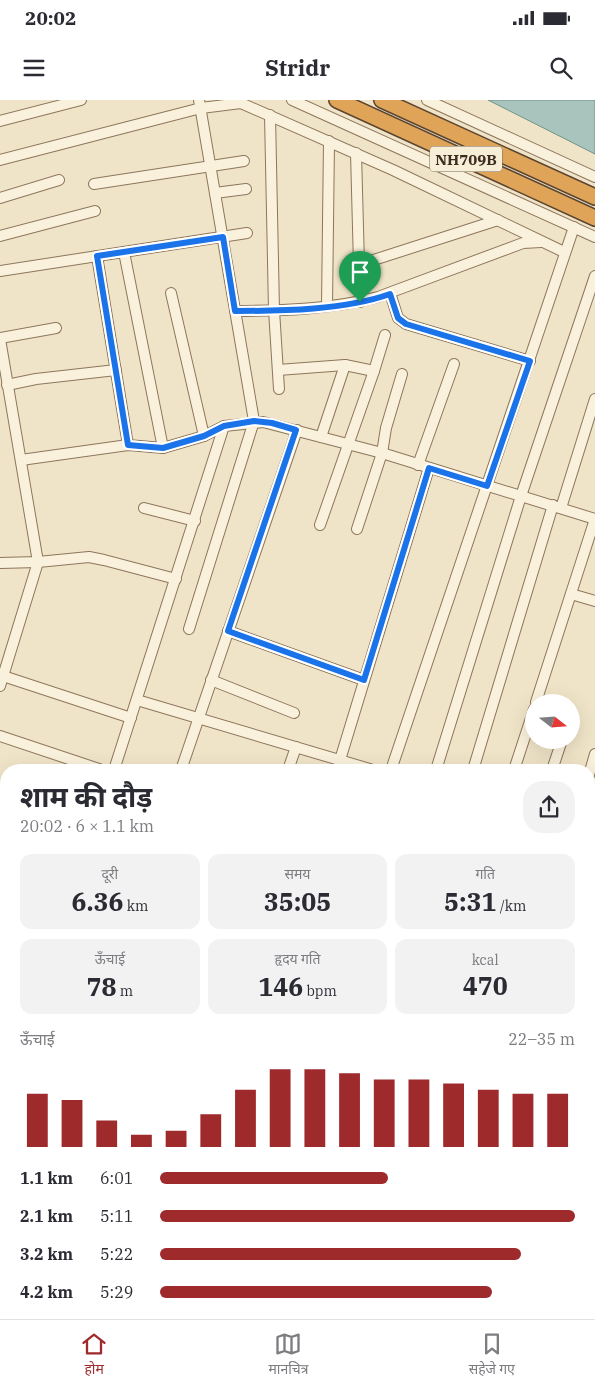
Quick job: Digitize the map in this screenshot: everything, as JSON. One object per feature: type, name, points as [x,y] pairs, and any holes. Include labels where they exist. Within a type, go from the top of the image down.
[{"type":"highway","name":"NH709B","points":[[337,100],[595,218]]},
{"type":"highway","name":"NH709B","points":[[382,100],[595,197]]},
{"type":"street","points":[[0,121],[81,100]]},
{"type":"street","points":[[292,100],[572,231],[595,237]]},
{"type":"street","points":[[427,100],[595,177]]},
{"type":"street","points":[[0,160],[200,104],[237,101],[356,153],[541,242],[565,250]]},
{"type":"street","points":[[189,628],[254,421],[200,104]]},
{"type":"street","points":[[270,115],[274,310],[279,388]]},
{"type":"street","points":[[328,306],[329,141]]},
{"type":"street","points":[[356,153],[360,302]]},
{"type":"street","points":[[94,184],[244,161]]},
{"type":"street","points":[[0,198],[59,180]]},
{"type":"street","points":[[215,193],[246,189]]},
{"type":"street","points":[[0,236],[95,210]]},
{"type":"street","points":[[358,265],[498,220]]},
{"type":"street","points":[[393,764],[530,361],[572,231]]},
{"type":"street","points":[[0,271],[247,233]]},
{"type":"street","points":[[235,311],[274,310],[360,302],[390,294],[522,243],[541,242]]},
{"type":"street","points":[[124,252],[163,448]]},
{"type":"street","points":[[97,256],[128,445]]},
{"type":"street","points":[[438,764],[521,496],[595,276]]},
{"type":"street","points":[[171,293],[204,436]]},
{"type":"street","points":[[390,294],[398,318],[406,324],[530,361]]},
{"type":"street","points":[[56,328],[0,339],[38,562],[2,681],[131,718]]},
{"type":"street","points":[[320,525],[374,371],[385,334]]},
{"type":"street","points":[[418,465],[454,364]]},
{"type":"street","points":[[278,370],[345,365],[374,371]]},
{"type":"street","points":[[321,436],[345,365]]},
{"type":"street","points":[[7,385],[36,379],[116,370]]},
{"type":"street","points":[[356,529],[382,453],[386,428],[402,374]]},
{"type":"street","points":[[475,764],[557,507],[595,399]]},
{"type":"street","points":[[20,460],[128,445],[163,448],[204,436],[224,426],[254,421],[272,423],[382,453],[595,519],[590,550],[571,594],[539,694]]},
{"type":"street","points":[[116,764],[224,426]]},
{"type":"street","points":[[182,764],[296,430]]},
{"type":"street","points":[[340,760],[429,468]]},
{"type":"street","points":[[144,508],[195,521]]},
{"type":"street","points":[[0,563],[89,558],[104,560],[176,579]]},
{"type":"street","points":[[571,594],[595,601]]},
{"type":"street","points":[[228,631],[364,680]]},
{"type":"street","points":[[211,680],[294,713]]},
{"type":"street","points":[[137,700],[353,764]]},
{"type":"street","points":[[0,736],[84,764]]},
{"type":"street","points":[[516,764],[525,736]]},
{"type":"street","points":[[290,764],[296,747]]},
{"type":"street","points":[[554,764],[559,749]]},
{"type":"water","points":[[488,100],[595,100],[595,154]]},
{"type":"route","points":[[223,237],[235,311],[274,310],[360,302],[390,294],[398,318],[406,324],[530,361],[487,486],[429,468],[364,680],[228,631],[296,430],[272,423],[254,421],[224,426],[204,436],[163,448],[128,445],[97,256],[223,237]]}]
